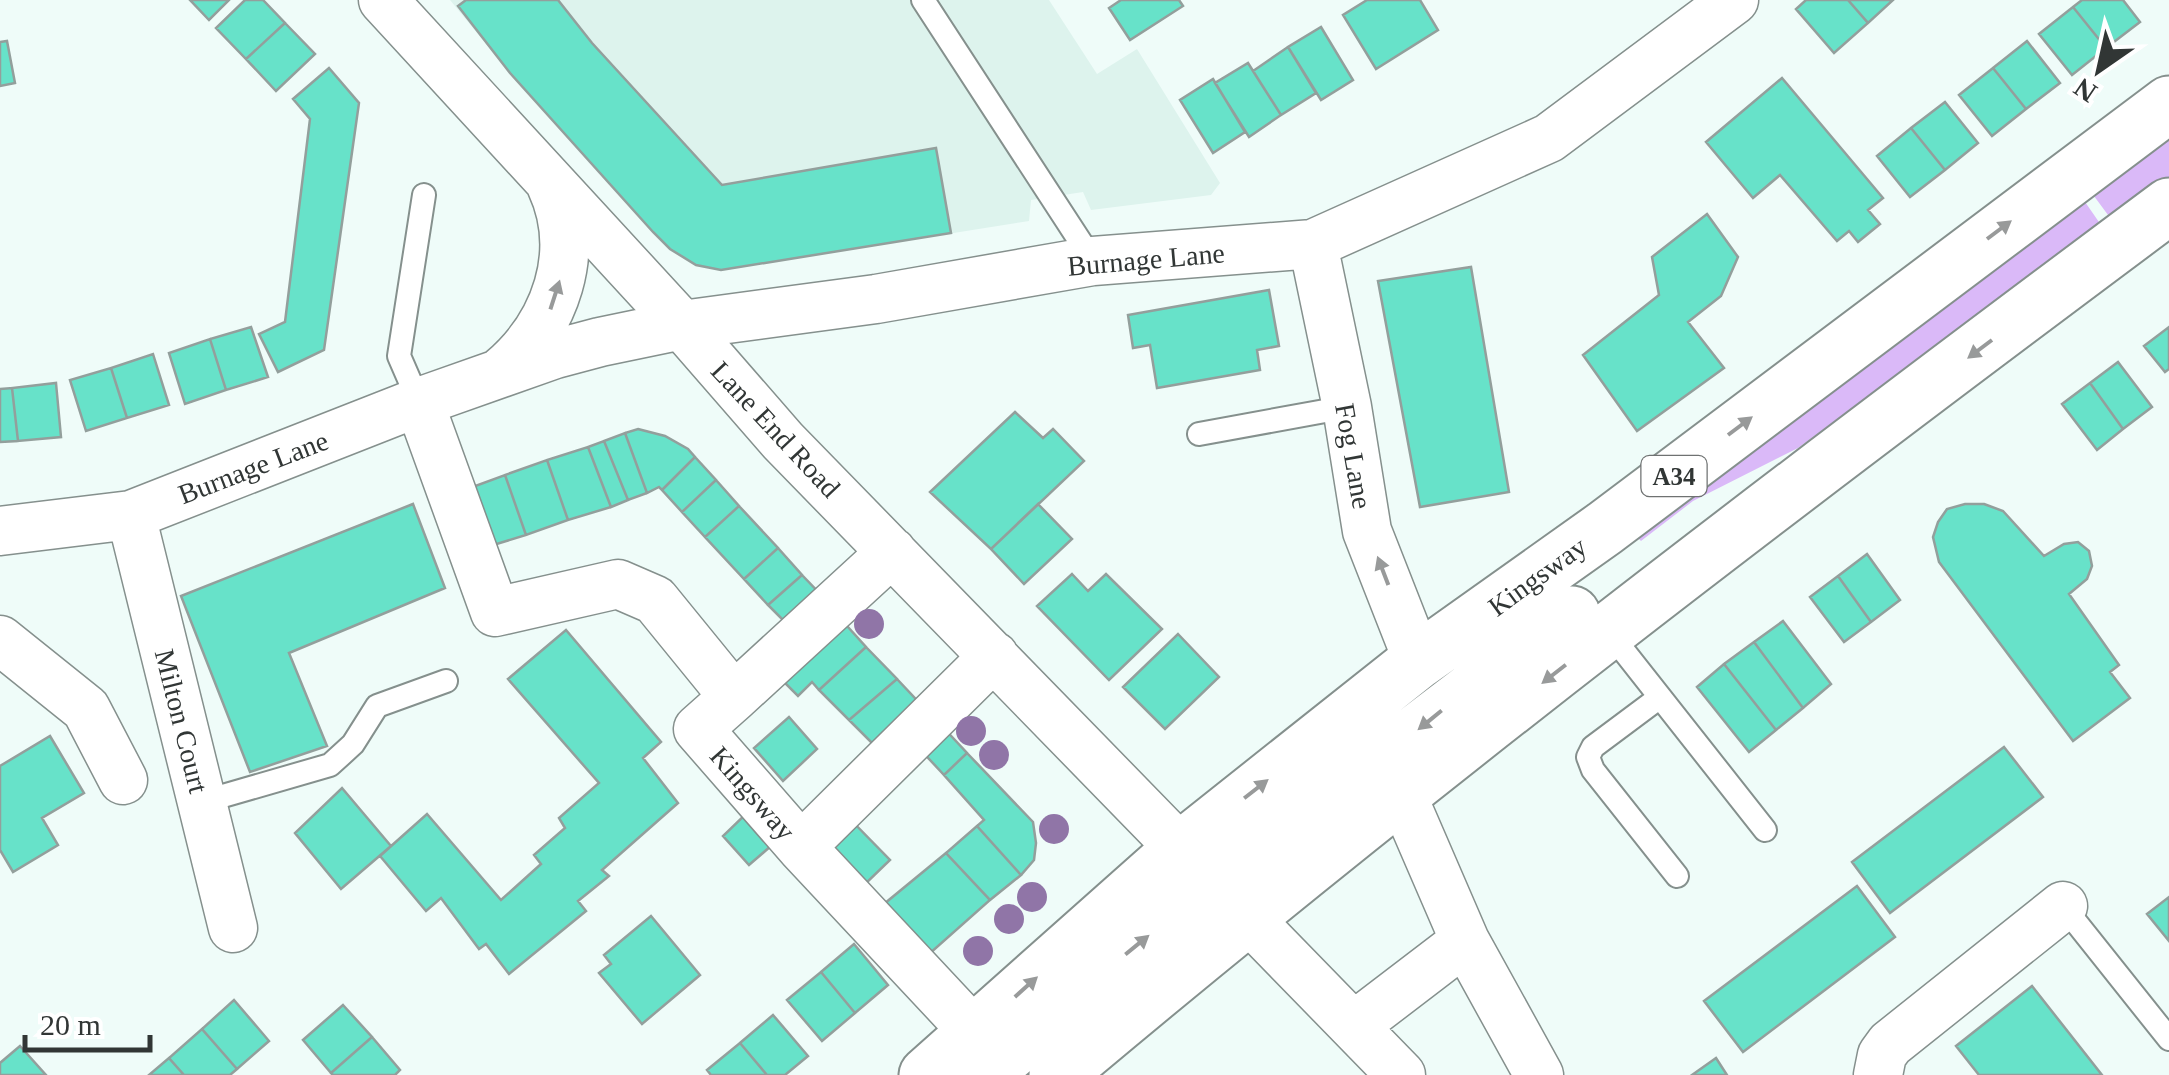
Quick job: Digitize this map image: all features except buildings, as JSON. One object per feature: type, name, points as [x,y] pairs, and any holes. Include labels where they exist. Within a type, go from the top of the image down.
[{"type":"highway","name":"Kingsway","points":[[927,1075],[979,1054],[1180,850],[1418,661],[1620,547],[2169,104]]},
{"type":"highway","points":[[1180,850],[1220,863],[1240,860],[1389,778],[1608,631],[2169,206]]},
{"type":"highway","points":[[1057,1075],[1248,915],[1389,778],[1459,696],[1620,547],[1804,483]]},
{"type":"highway","points":[[979,1054],[1168,920],[1202,905],[1218,905],[1248,915]]},
{"type":"street","name":"Lane End Road","points":[[382,0],[682,325],[770,427],[1180,850]]},
{"type":"street","name":"Burnage Lane","points":[[0,531],[131,515],[419,402],[578,347],[682,325],[876,299],[1093,261],[1313,244],[1549,138],[1726,2]]},
{"type":"street","name":"Burnage Lane","points":[[499,373],[544,323],[559,286],[565,239],[563,218],[550,183]]},
{"type":"street","name":"Fog Lane","points":[[1313,244],[1347,406],[1367,531],[1418,661]]},
{"type":"street","points":[[419,402],[495,612],[618,584],[654,600],[734,697],[892,552]]},
{"type":"street","name":"Milton Court","points":[[131,515],[233,928]]},
{"type":"street","points":[[0,640],[86,708],[123,780]]},
{"type":"street","points":[[979,1054],[801,847],[994,656]]},
{"type":"street","name":"Kingsway","points":[[734,697],[698,730],[801,847]]},
{"type":"street","points":[[1389,778],[1465,942],[1539,1075]]},
{"type":"street","points":[[1180,850],[1401,1075]]},
{"type":"street","points":[[1878,1075],[1882,1055],[1890,1044],[2063,906]]},
{"type":"street","points":[[1355,1025],[1465,942]]},
{"type":"lane","points":[[923,0],[1093,261]]},
{"type":"lane","points":[[419,402],[399,356],[424,195]]},
{"type":"lane","points":[[1199,434],[1347,406]]},
{"type":"lane","points":[[1608,631],[1765,830]]},
{"type":"lane","points":[[202,802],[330,765],[353,744],[377,706],[446,681]]},
{"type":"lane","points":[[1660,697],[1593,747],[1588,757],[1593,770],[1677,876]]},
{"type":"lane","points":[[2063,906],[2169,1039]]},
{"type":"shaded area","points":[[450,0],[1049,0],[1097,74],[1137,49],[1220,183],[1211,195],[1091,210],[1083,192],[1031,200],[1029,221],[721,270],[708,268],[670,249],[510,73]]},
{"type":"shaded area","points":[[2169,136],[2169,177],[2111,219],[2091,192]]},
{"type":"shaded area","points":[[2083,199],[2101,225],[1798,448],[1693,501],[1641,541],[1635,535]]}]
